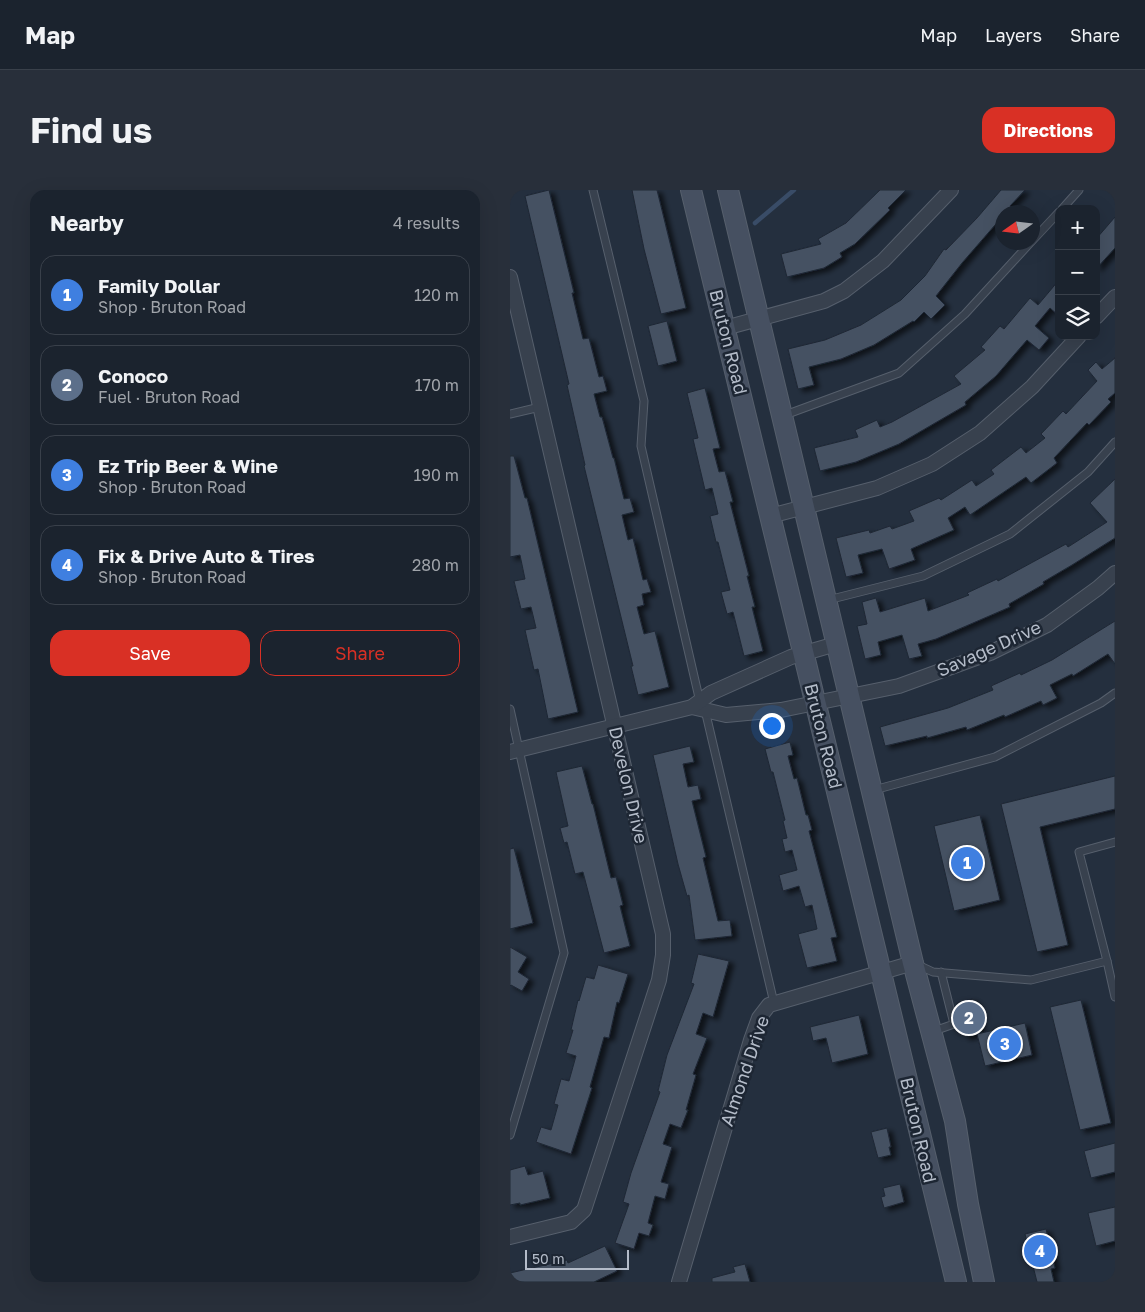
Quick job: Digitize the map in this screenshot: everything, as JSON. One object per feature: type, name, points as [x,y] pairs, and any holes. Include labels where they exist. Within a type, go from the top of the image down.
[{"type":"main road","name":"Bruton Road","points":[[691,190],[956,1282]]},
{"type":"main road","name":"Bruton Road","points":[[728,190],[913,963],[955,1121],[968,1204],[984,1282]]},
{"type":"street","points":[[725,328],[824,301],[844,291],[883,261],[951,190]]},
{"type":"street","name":"Develon Drive","points":[[510,277],[514,315],[540,407],[663,934],[664,955],[659,980],[584,1210],[571,1222],[510,1237]]},
{"type":"street","points":[[1100,313],[1115,296]]},
{"type":"street","points":[[770,516],[877,488],[932,464],[980,433],[1032,387],[1075,340]]},
{"type":"street","name":"Savage Drive","points":[[699,706],[726,715],[781,710],[899,686],[990,653],[1046,625],[1098,588],[1115,573]]},
{"type":"street","points":[[515,750],[699,706],[711,693],[803,653],[836,644]]},
{"type":"street","name":"Almond Drive","points":[[679,1282],[759,1018],[769,1005],[774,1003],[913,963]]},
{"type":"lane","points":[[593,190],[644,401],[641,446],[699,706],[774,1003]]},
{"type":"lane","points":[[1066,205],[1079,190]]},
{"type":"lane","points":[[1040,233],[1055,216]]},
{"type":"lane","points":[[782,416],[899,373],[965,314],[1025,250]]},
{"type":"lane","points":[[510,414],[540,407]]},
{"type":"lane","points":[[826,600],[923,576],[1010,534],[1088,472],[1115,442]]},
{"type":"lane","points":[[872,790],[995,757],[1101,703],[1115,693]]},
{"type":"lane","points":[[510,709],[515,750],[564,953],[510,1135]]},
{"type":"lane","points":[[1115,842],[1079,852],[1115,998]]},
{"type":"lane","points":[[913,963],[933,972],[1031,980],[1107,961]]},
{"type":"lane","points":[[931,1032],[954,1024],[941,972]]},
{"type":"building","points":[[549,190],[583,339],[589,338],[599,377],[603,376],[607,391],[594,394],[614,458],[624,499],[630,498],[634,512],[622,515],[628,540],[633,538],[643,580],[647,579],[651,592],[642,594],[644,605],[637,607],[644,634],[655,631],[669,687],[638,695],[631,666],[633,666],[584,466],[567,385],[569,384],[525,196]]},
{"type":"building","points":[[632,190],[657,190],[686,308],[661,314],[644,249]]},
{"type":"building","points":[[880,190],[906,190],[888,208],[890,210],[855,244],[840,253],[842,257],[824,268],[787,277],[781,254],[821,244],[818,239],[846,223]]},
{"type":"building","points":[[1001,190],[1025,190],[1011,205],[995,205],[995,225],[936,296],[945,305],[931,319],[924,312],[914,322],[874,345],[841,359],[809,367],[814,385],[798,389],[788,349],[825,340],[861,325],[901,300],[925,276],[944,249],[946,250]]},
{"type":"building","points":[[1115,217],[1115,248],[1100,265],[1100,250],[1100,234]]},
{"type":"building","points":[[1055,285],[1055,312],[1050,308],[1035,326],[1049,338],[1039,350],[1027,340],[996,376],[965,402],[966,405],[899,444],[856,462],[820,471],[814,448],[858,437],[855,430],[877,420],[880,427],[892,422],[961,384],[954,376],[985,350],[981,347],[1000,326],[1004,329],[1030,298],[1038,305]]},
{"type":"building","points":[[667,321],[677,361],[658,366],[648,326]]},
{"type":"building","points":[[1115,358],[1115,393],[1108,399],[1111,402],[1089,425],[1087,423],[1054,458],[1057,463],[1031,483],[1026,477],[970,515],[965,507],[948,518],[954,530],[911,549],[915,560],[889,569],[882,549],[858,555],[863,573],[846,577],[836,538],[869,530],[870,533],[890,526],[892,529],[914,521],[909,511],[939,498],[941,500],[972,480],[976,486],[994,474],[991,470],[1021,447],[1026,453],[1045,438],[1041,434],[1063,411],[1066,414],[1097,381],[1088,370],[1096,362],[1102,369]]},
{"type":"building","points":[[705,388],[720,448],[713,449],[719,472],[725,471],[733,502],[730,502],[749,576],[747,576],[755,607],[752,607],[763,651],[744,656],[733,612],[727,614],[721,592],[730,590],[710,516],[718,514],[712,488],[705,490],[693,439],[698,438],[687,393]]},
{"type":"building","points":[[510,456],[514,456],[525,498],[527,498],[578,712],[548,719],[538,669],[534,670],[525,630],[536,628],[531,607],[521,609],[514,581],[525,579],[520,555],[510,557]]},
{"type":"building","points":[[1115,479],[1115,538],[1043,582],[1044,584],[1009,604],[1010,607],[936,639],[918,644],[922,656],[909,659],[902,635],[878,642],[881,655],[865,659],[857,626],[867,624],[862,602],[876,598],[880,612],[925,598],[928,611],[969,595],[967,593],[997,579],[998,581],[1066,544],[1068,547],[1107,522],[1090,503]]},
{"type":"building","points":[[1115,621],[1115,664],[1108,654],[1073,676],[1072,674],[1050,685],[1057,698],[1043,705],[1041,701],[1005,717],[1004,715],[967,730],[966,727],[927,738],[927,736],[885,746],[880,727],[948,708],[993,690],[991,686],[1020,673],[1021,675],[1052,660]]},
{"type":"building","points":[[790,742],[793,755],[788,756],[794,779],[797,778],[806,815],[808,815],[812,830],[809,831],[837,937],[831,938],[837,961],[807,968],[798,934],[817,929],[812,905],[805,907],[799,886],[783,891],[779,875],[797,870],[792,850],[785,852],[782,839],[787,838],[783,821],[785,820],[765,749]]},
{"type":"building","points":[[690,746],[694,762],[683,764],[688,787],[698,785],[701,799],[692,801],[706,857],[703,858],[718,921],[730,920],[732,936],[695,940],[689,895],[687,896],[678,864],[653,755]]},
{"type":"building","points":[[582,766],[611,878],[616,877],[623,905],[620,906],[630,946],[604,953],[583,872],[575,874],[567,842],[564,843],[560,828],[568,826],[556,772]]},
{"type":"building","points":[[1115,776],[1115,809],[1040,827],[1068,945],[1037,952],[1001,804]]},
{"type":"building","points":[[980,815],[1000,900],[954,911],[934,826]]},
{"type":"building","points":[[514,848],[533,923],[510,929],[510,849]]},
{"type":"building","points":[[510,947],[527,957],[518,972],[529,979],[522,991],[510,986]]},
{"type":"building","points":[[698,954],[729,961],[713,1017],[703,1013],[696,1034],[707,1038],[693,1074],[696,1075],[686,1110],[688,1110],[681,1128],[670,1124],[663,1144],[672,1147],[661,1182],[669,1184],[665,1199],[655,1196],[648,1223],[653,1225],[649,1236],[639,1233],[634,1249],[615,1243],[629,1204],[623,1202],[631,1173],[660,1092],[658,1091],[667,1055],[694,984],[691,983]]},
{"type":"building","points":[[598,965],[628,974],[619,1003],[617,1002],[609,1038],[604,1037],[590,1087],[592,1088],[571,1154],[536,1142],[541,1127],[551,1130],[558,1105],[554,1104],[561,1079],[569,1081],[576,1056],[566,1053],[573,1030],[571,1030],[578,1000],[586,977],[594,979]]},
{"type":"building","points":[[973,999],[981,1033],[965,1037],[957,1003]]},
{"type":"building","points":[[1081,1000],[1111,1123],[1080,1130],[1050,1007]]},
{"type":"building","points":[[859,1015],[868,1054],[832,1063],[826,1038],[813,1041],[810,1027]]},
{"type":"building","points":[[1025,1023],[1032,1055],[985,1066],[977,1034]]},
{"type":"building","points":[[887,1128],[891,1155],[878,1158],[871,1132]]},
{"type":"building","points":[[1115,1143],[1115,1172],[1091,1178],[1084,1151]]},
{"type":"building","points":[[525,1166],[528,1175],[543,1171],[550,1198],[520,1205],[520,1203],[510,1205],[510,1170]]},
{"type":"building","points":[[900,1184],[904,1202],[884,1208],[881,1197],[885,1196],[883,1188]]},
{"type":"building","points":[[1115,1207],[1115,1241],[1096,1246],[1088,1213]]},
{"type":"building","points":[[1046,1229],[1055,1268],[1051,1269],[1054,1282],[1037,1282],[1025,1234]]},
{"type":"building","points":[[605,1246],[617,1271],[594,1282],[510,1282],[510,1273],[567,1260],[568,1263]]},
{"type":"building","points":[[745,1264],[750,1282],[712,1282],[712,1278],[735,1272],[733,1267]]},
{"type":"waterway","points":[[755,223],[794,190]]},
{"type":"place","name":"Family Dollar","points":[[967,863]]},
{"type":"place","name":"Conoco","points":[[969,1018]]},
{"type":"place","name":"Ez Trip Beer & Wine","points":[[1005,1044]]},
{"type":"place","name":"Fix & Drive Auto & Tires","points":[[1040,1251]]}]
